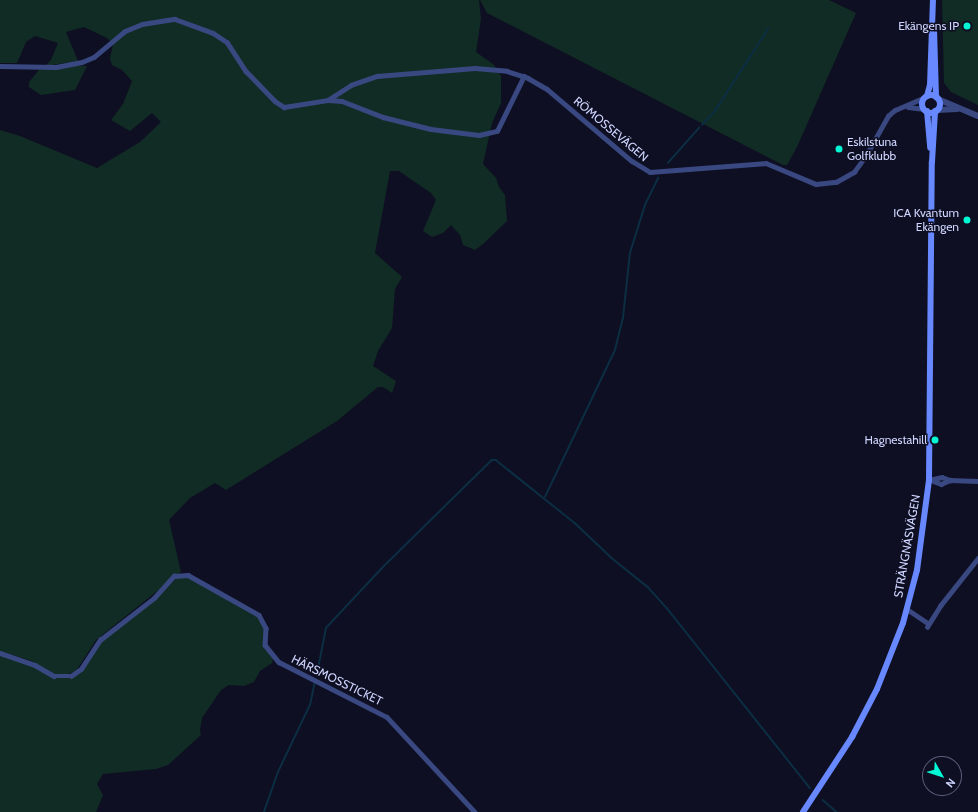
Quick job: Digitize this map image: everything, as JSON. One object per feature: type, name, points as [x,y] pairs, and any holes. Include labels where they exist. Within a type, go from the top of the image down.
[{"type":"main road","points":[[933,0],[937,98],[926,97],[933,22]]},
{"type":"main road","name":"STRÄNGNÄSVÄGEN","points":[[926,97],[922,102],[925,110],[932,162]]},
{"type":"main road","name":"STRÄNGNÄSVÄGEN","points":[[803,812],[852,737],[868,708],[886,668],[907,609],[924,531],[929,480],[932,162],[937,98]]},
{"type":"main road","points":[[925,110],[936,111]]},
{"type":"street","points":[[0,66],[56,67],[82,62],[94,57],[125,31],[142,24],[175,19],[212,33],[227,42],[246,71],[279,105],[295,108],[328,100],[348,102],[376,116],[431,129],[479,135],[498,131],[524,76]]},
{"type":"street","name":"RÖMOSSEVÄGEN","points":[[328,100],[351,85],[377,76],[475,68],[507,71],[524,76],[557,96],[632,161],[650,172],[766,163],[808,182],[829,184],[854,172],[866,156],[888,116],[926,97]]},
{"type":"street","points":[[937,98],[958,109],[978,116]]},
{"type":"street","points":[[904,107],[925,110]]},
{"type":"street","points":[[936,111],[958,109]]},
{"type":"street","points":[[929,480],[941,484],[950,480],[978,481]]},
{"type":"street","points":[[907,609],[927,625],[978,558]]},
{"type":"street","name":"HÄRSMOSSTICKET","points":[[0,654],[35,665],[54,676],[71,676],[81,669],[100,640],[154,598],[174,576],[188,575],[259,615],[266,628],[265,645],[279,662],[387,717],[475,812]]},
{"type":"green space","points":[[0,0],[479,0],[481,19],[476,52],[494,65],[501,76],[501,103],[492,123],[483,164],[496,178],[499,187],[505,195],[507,221],[483,244],[475,250],[463,245],[460,235],[451,225],[443,233],[432,237],[423,231],[436,200],[431,193],[399,171],[390,171],[375,253],[402,277],[395,289],[392,328],[378,351],[373,366],[396,381],[392,393],[383,387],[378,387],[337,421],[226,490],[215,483],[190,498],[169,520],[181,572],[96,640],[76,671],[63,676],[52,674],[32,661],[0,651],[0,130],[20,136],[97,168],[140,142],[161,122],[152,113],[130,131],[111,120],[123,104],[132,81],[122,70],[112,65],[110,58],[113,44],[107,38],[84,27],[66,32],[78,61],[45,66],[51,60],[58,43],[35,36],[26,42],[17,63],[0,63]]},
{"type":"green space","points":[[480,0],[829,0],[856,13],[797,147],[787,165],[783,165],[487,13]]},
{"type":"green space","points":[[942,0],[978,0],[978,105],[951,92],[944,83]]},
{"type":"green space","points":[[87,66],[75,90],[41,95],[29,87],[29,82],[40,69]]},
{"type":"green space","points":[[184,575],[258,615],[265,624],[265,646],[273,659],[272,663],[260,671],[254,682],[244,686],[229,685],[221,690],[202,718],[200,730],[201,735],[168,765],[156,769],[103,774],[97,784],[103,795],[96,812],[0,812],[0,653],[21,660],[51,675],[76,674],[99,642],[157,598],[178,577]]},
{"type":"waterway","points":[[702,125],[715,111],[768,29]]},
{"type":"waterway","points":[[668,163],[699,128]]},
{"type":"waterway","points":[[545,497],[615,350],[623,318],[630,253],[645,205],[658,178]]},
{"type":"waterway","points":[[317,674],[326,628],[385,565],[492,460],[496,460],[575,523],[613,559],[648,587],[667,608],[810,788]]},
{"type":"waterway","points":[[264,812],[278,772],[310,705],[315,682]]},
{"type":"waterway","points":[[823,800],[837,812]]},
{"type":"place","name":"Ekängens IP","points":[[967,26]]},
{"type":"place","name":"Eskilstuna Golfklubb","points":[[839,149]]},
{"type":"place","name":"ICA Kvantum Ekängen","points":[[967,220]]},
{"type":"place","name":"Hagnestahill","points":[[935,440]]}]
